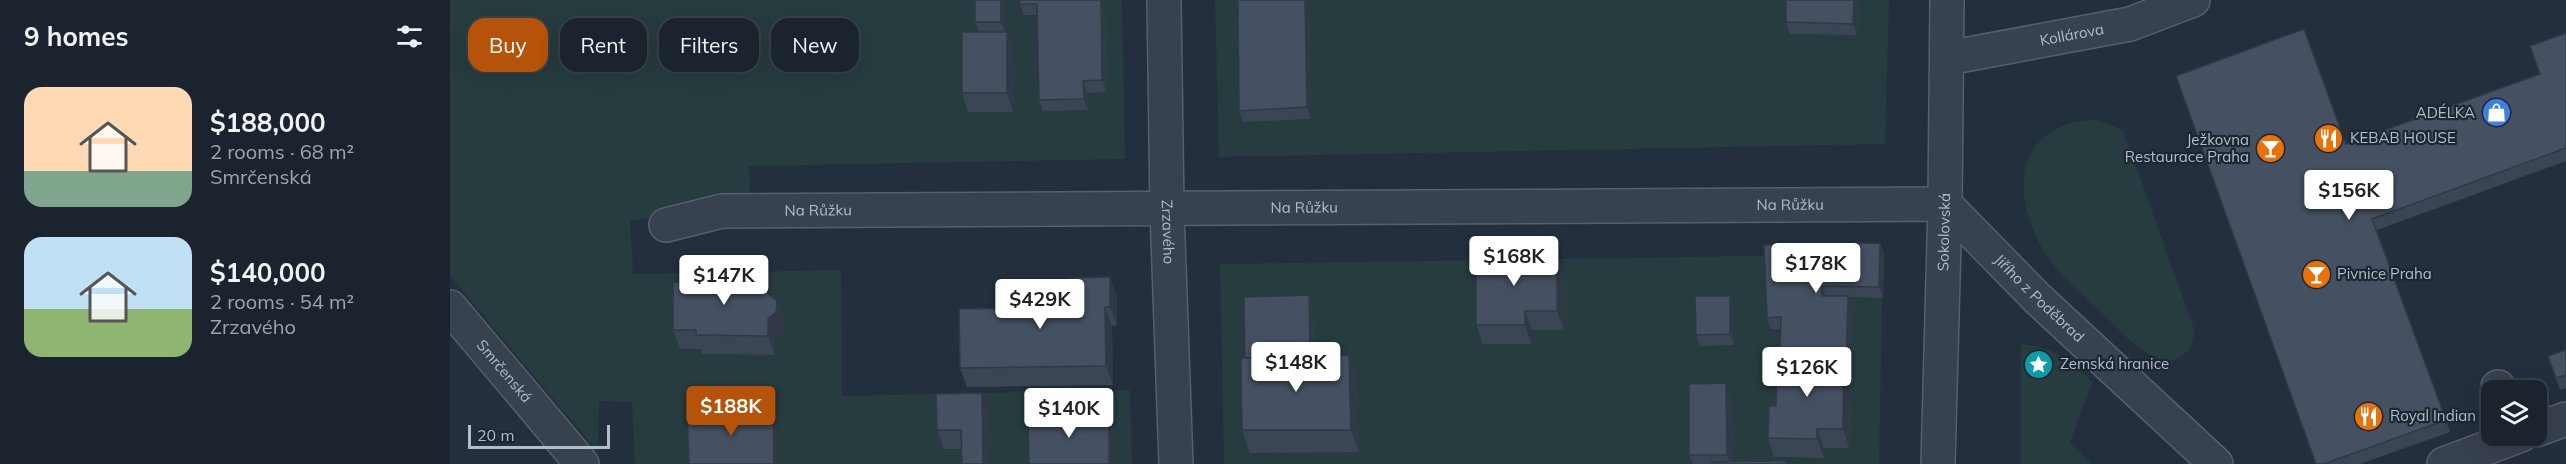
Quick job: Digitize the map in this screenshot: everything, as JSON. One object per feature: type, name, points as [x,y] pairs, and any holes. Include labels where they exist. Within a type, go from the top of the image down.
[{"type":"street","name":"Zrzavého","points":[[1164,0],[1167,210],[1176,464]]},
{"type":"street","name":"Sokolovská","points":[[1938,464],[1948,58],[1947,0]]},
{"type":"street","name":"Kollárova","points":[[1948,58],[2130,24],[2193,0]]},
{"type":"street","name":"Na Růžku","points":[[666,225],[722,211],[1945,204]]},
{"type":"street","name":"Jiřího z Poděbrad","points":[[1945,204],[2037,298],[2216,464]]},
{"type":"street","name":"Smrčenská","points":[[450,307],[582,464]]},
{"type":"street","points":[[2547,426],[2566,419]]},
{"type":"street","points":[[2444,464],[2489,446]]},
{"type":"green space","points":[[450,0],[1122,0],[1125,159],[749,166],[750,199],[630,221],[633,274],[841,270],[842,396],[1130,390],[1132,464],[635,464],[632,402],[599,401],[598,452],[450,276]]},
{"type":"green space","points":[[1215,0],[1889,0],[1885,144],[1219,157]]},
{"type":"green space","points":[[2097,120],[2123,130],[2195,332],[2190,350],[2174,361],[2143,351],[2069,282],[2051,262],[2035,235],[2029,219],[2024,186],[2025,170],[2030,155],[2039,142],[2052,131],[2081,121]]},
{"type":"green space","points":[[1883,254],[1879,464],[1224,464],[1220,264]]},
{"type":"green space","points":[[2021,344],[2051,351],[2077,367],[2092,382],[2070,443],[2092,464],[2021,464]]},
{"type":"building","points":[[975,0],[1001,0],[1001,22],[975,22]]},
{"type":"building","points":[[1020,0],[1101,0],[1102,80],[1083,81],[1084,99],[1039,100],[1037,4],[1020,4]]},
{"type":"building","points":[[1238,0],[1305,0],[1307,107],[1239,111]]},
{"type":"building","points":[[1786,0],[1854,0],[1853,24],[1786,22]]},
{"type":"building","points":[[2304,29],[2346,144],[2540,74],[2530,46],[2566,33],[2566,148],[2372,219],[2446,420],[2324,464],[2316,464],[2176,76]]},
{"type":"building","points":[[962,32],[1007,32],[1007,93],[962,93]]},
{"type":"building","points":[[1880,243],[1879,287],[1822,286],[1822,296],[1848,296],[1846,367],[1844,359],[1780,358],[1781,317],[1767,318],[1764,245]]},
{"type":"building","points":[[1476,254],[1557,254],[1557,311],[1525,311],[1525,325],[1476,325]]},
{"type":"building","points":[[696,277],[768,277],[768,294],[777,301],[776,312],[768,319],[768,336],[696,335],[696,330],[673,330],[673,282],[696,283]]},
{"type":"building","points":[[1110,277],[1110,307],[1105,307],[1106,366],[960,368],[959,309],[1042,308],[1041,289],[1070,288],[1070,278]]},
{"type":"building","points":[[1309,295],[1310,356],[1245,358],[1244,297]]},
{"type":"building","points":[[1695,296],[1730,296],[1730,334],[1696,335]]},
{"type":"building","points":[[2566,350],[2566,375],[2556,378],[2548,356]]},
{"type":"building","points":[[1349,355],[1351,430],[1242,430],[1241,358]]},
{"type":"building","points":[[1777,358],[1844,359],[1843,429],[1817,429],[1817,439],[1768,438],[1769,406],[1776,406]]},
{"type":"building","points":[[1726,383],[1727,455],[1689,455],[1689,384]]},
{"type":"building","points":[[982,393],[983,464],[962,464],[961,430],[937,430],[936,394]]},
{"type":"building","points":[[773,409],[774,464],[689,464],[687,411]]},
{"type":"building","points":[[1109,414],[1109,464],[1029,464],[1028,415]]},
{"type":"building","points":[[1786,461],[1786,464],[1712,464],[1712,462]]},
{"type":"place","name":"ADÉLKA","points":[[2496,113]]},
{"type":"place","name":"KEBAB HOUSE","points":[[2329,138]]},
{"type":"place","name":"Ježkovna Restaurace Praha","points":[[2270,149]]},
{"type":"place","name":"Pivnice Praha","points":[[2316,274]]},
{"type":"place","name":"Zemská hranice","points":[[2039,364]]},
{"type":"place","name":"Royal Indian","points":[[2369,416]]}]
